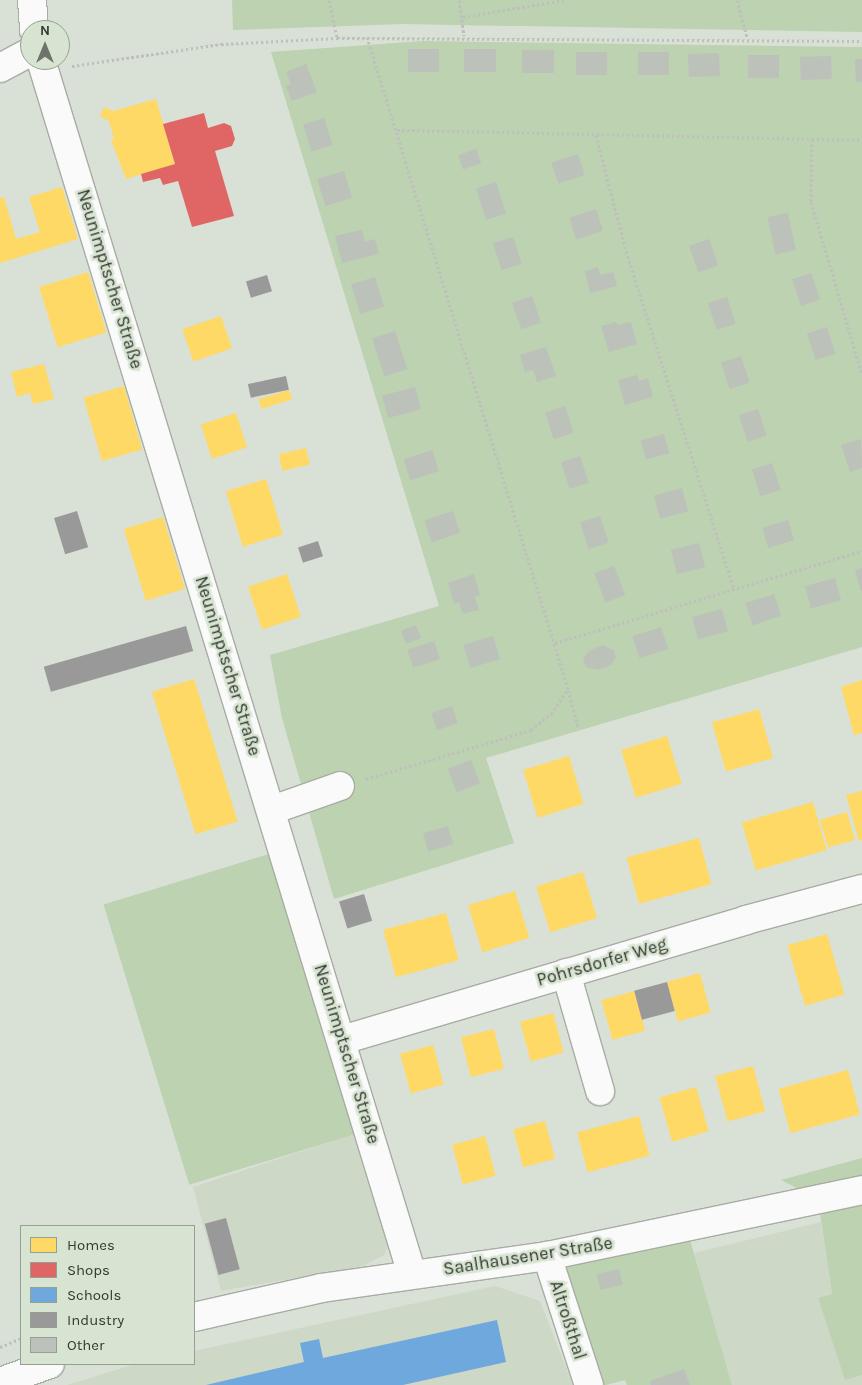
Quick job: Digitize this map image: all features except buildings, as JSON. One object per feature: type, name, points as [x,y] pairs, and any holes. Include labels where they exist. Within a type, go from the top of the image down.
[{"type":"street","points":[[32,0],[33,20]]},
{"type":"street","points":[[0,68],[20,64]]},
{"type":"street","name":"Neunimptscher Straße","points":[[42,70],[272,810],[412,1274]]},
{"type":"street","points":[[272,810],[340,786]]},
{"type":"street","name":"Pohrsdorfer Weg","points":[[342,1040],[566,973],[862,889]]},
{"type":"street","points":[[566,973],[600,1091]]},
{"type":"street","name":"Saalhausener Straße","points":[[195,1317],[322,1288],[547,1256],[862,1190]]},
{"type":"street","name":"Altroßthal","points":[[547,1256],[589,1385]]},
{"type":"street","points":[[0,1382],[47,1365]]},
{"type":"path","points":[[329,0],[337,38]]},
{"type":"path","points":[[459,0],[463,17],[464,37]]},
{"type":"path","points":[[463,17],[564,0]]},
{"type":"path","points":[[737,0],[747,38]]},
{"type":"path","points":[[368,37],[555,643],[578,728]]},
{"type":"path","points":[[70,58],[221,44],[368,37],[862,40]]},
{"type":"path","points":[[397,130],[862,140]]},
{"type":"path","points":[[596,135],[626,251],[734,589]]},
{"type":"path","points":[[812,139],[811,202],[862,374]]},
{"type":"path","points":[[555,643],[862,551]]},
{"type":"path","points":[[340,786],[530,730],[551,714],[568,689]]},
{"type":"path","points":[[0,1346],[20,1338]]},
{"type":"shaded area","points":[[354,1134],[391,1240],[384,1255],[363,1266],[221,1291],[193,1187]]},
{"type":"shaded area","points":[[821,1222],[832,1294],[818,1298],[845,1379],[862,1375],[862,1385],[732,1385],[694,1253]]},
{"type":"shaded area","points":[[495,1286],[540,1301],[573,1385],[67,1385],[132,1365],[195,1365],[195,1351]]},
{"type":"green space","points":[[232,0],[862,0],[862,32],[402,24],[233,30]]},
{"type":"green space","points":[[422,41],[862,47],[862,647],[486,758],[514,843],[334,899],[282,718],[270,655],[439,606],[271,52]]},
{"type":"green space","points":[[269,854],[355,1134],[189,1185],[104,905]]},
{"type":"green space","points":[[862,1158],[862,1375],[845,1380],[818,1298],[832,1294],[818,1199],[781,1180]]},
{"type":"green space","points":[[686,1226],[732,1385],[627,1385],[625,1380],[606,1385],[589,1385],[547,1256]]}]
